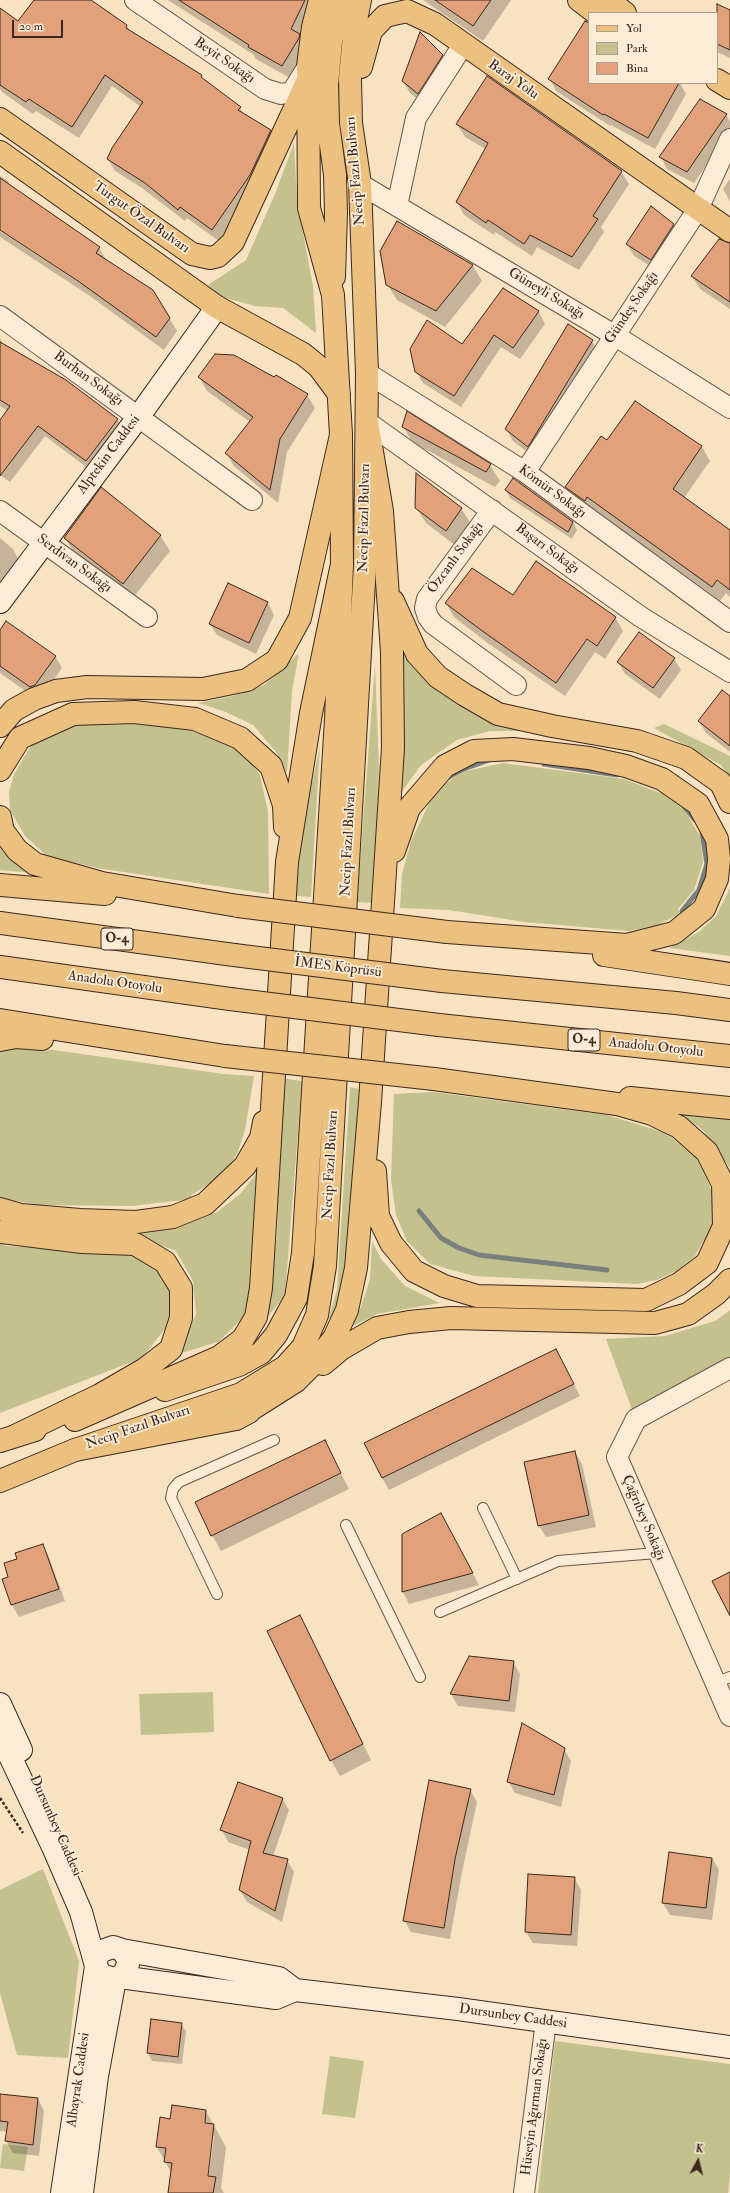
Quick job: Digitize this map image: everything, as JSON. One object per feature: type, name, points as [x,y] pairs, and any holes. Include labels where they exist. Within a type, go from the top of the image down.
[{"type":"main road","name":"Necip Fazıl Bulvarı","points":[[8,1438],[75,1420],[238,1365],[261,1353],[276,1335],[296,1298],[303,1253],[336,720],[342,564],[341,435],[333,295],[309,208],[308,72],[312,27],[320,0]]},
{"type":"main road","points":[[333,295],[336,206],[335,175],[328,123],[327,85],[331,41],[339,0]]},
{"type":"main road","name":"Necip Fazıl Bulvarı","points":[[0,1481],[76,1450],[241,1394],[285,1367],[303,1347],[317,1315],[325,1266],[364,564],[367,373],[360,184],[351,123],[350,78],[355,24],[360,0]]},
{"type":"main road","points":[[579,0],[595,12]]},
{"type":"main road","points":[[608,0],[624,12]]},
{"type":"main road","name":"Baraj Yolu","points":[[351,123],[361,68],[371,31],[385,16],[406,11],[435,24],[730,231]]},
{"type":"main road","name":"Turgut Özal Bulvarı","points":[[0,119],[192,254],[210,258],[218,256],[233,242],[308,72]]},
{"type":"main road","points":[[718,81],[730,88]]},
{"type":"main road","name":"Turgut Özal Bulvarı","points":[[0,152],[217,307],[303,354],[319,368],[339,394]]},
{"type":"main road","name":"Alptekin Caddesi","points":[[0,602],[139,416],[217,307]]},
{"type":"main road","points":[[367,422],[382,511],[393,601],[417,654],[438,677],[498,714],[552,726],[637,741],[686,758],[721,784],[730,802]]},
{"type":"main road","points":[[0,726],[14,710],[34,699],[56,691],[87,687],[203,689],[247,680],[277,660],[300,618],[341,435]]},
{"type":"main road","points":[[236,1419],[296,1381],[314,1363],[334,1338],[347,1310],[356,1268],[370,1102],[393,748],[392,652],[382,511]]},
{"type":"main road","points":[[75,1420],[219,1357],[243,1339],[256,1317],[261,1288],[287,862],[311,713],[342,564]]},
{"type":"main road","points":[[0,770],[20,738],[73,714],[134,712],[195,719],[240,738],[271,766],[284,805],[287,862]]},
{"type":"main road","points":[[383,889],[399,833],[409,808],[445,766],[474,751],[513,749],[547,752],[589,758],[633,768],[662,779],[698,804],[717,839],[719,859],[718,873],[704,909],[674,933],[627,945],[447,932]]},
{"type":"main road","points":[[0,817],[3,831],[17,850],[35,864],[102,883],[238,906]]},
{"type":"main road","points":[[0,885],[238,906],[447,932],[730,974]]},
{"type":"main road","name":"İMES Köprüsü","points":[[0,922],[234,955],[442,981],[676,1003],[730,1010]]},
{"type":"main road","name":"Anadolu Otoyolu","points":[[0,967],[230,999],[439,1025],[730,1056]]},
{"type":"main road","points":[[0,1020],[225,1056]]},
{"type":"main road","points":[[0,1040],[16,1037],[225,1056],[434,1079],[730,1108]]},
{"type":"main road","points":[[0,1209],[20,1216],[136,1222],[173,1217],[204,1204],[245,1166],[261,1138],[274,1072]]},
{"type":"main road","points":[[370,1102],[378,1216],[391,1243],[414,1271],[444,1286],[477,1296],[646,1300],[679,1284],[707,1263],[724,1226],[722,1184],[708,1152],[679,1127],[652,1114],[616,1104],[434,1079]]},
{"type":"main road","points":[[0,1232],[74,1242],[135,1244],[165,1262],[181,1288],[181,1318],[171,1349],[145,1369],[100,1395],[8,1438]]},
{"type":"main road","points":[[76,1450],[236,1419],[294,1388],[342,1349],[377,1328],[451,1318],[655,1323],[688,1314],[716,1294],[730,1280]]},
{"type":"main road","name":"Dursunbey Caddesi","points":[[0,1704],[103,1932],[117,1948],[126,1954],[128,1964],[124,1974],[118,1978]]},
{"type":"main road","name":"Dursunbey Caddesi","points":[[0,1735],[53,1847],[81,1912],[96,1964],[101,1975],[110,1979],[118,1978],[276,1998],[295,1990]]},
{"type":"main road","points":[[96,1964],[99,1952],[117,1948]]},
{"type":"main road","name":"Dursunbey Caddesi","points":[[117,1948],[279,1978],[295,1990],[546,2021],[730,2047]]},
{"type":"main road","name":"Albayrak Caddesi","points":[[62,2193],[96,1964]]},
{"type":"main road","name":"Albayrak Caddesi","points":[[82,2193],[97,2076],[118,1978]]},
{"type":"street","name":"Beyit Sokağı","points":[[135,0],[265,89],[281,94],[292,92],[308,72]]},
{"type":"street","points":[[397,206],[416,118],[463,45]]},
{"type":"street","name":"Gündeş Sokağı","points":[[525,472],[698,209],[730,139]]},
{"type":"street","name":"Güneyli Sokağı","points":[[360,184],[614,335],[730,408]]},
{"type":"street","name":"Burhan Sokağı","points":[[0,316],[139,416],[252,500]]},
{"type":"street","name":"Kömür Sokağı","points":[[367,373],[525,472],[730,622]]},
{"type":"street","name":"Başarı Sokağı","points":[[367,422],[641,617],[730,672]]},
{"type":"street","name":"Özcanlı Sokağı","points":[[492,510],[427,599],[425,608],[433,624],[516,685]]},
{"type":"street","name":"Serdivan Sokağı","points":[[0,511],[147,617]]},
{"type":"street","name":"Çağrıbey Sokağı","points":[[730,1368],[636,1419],[617,1457],[658,1553],[723,1680],[730,1716]]},
{"type":"street","name":"Hüseyin Ağırman Sokağı","points":[[524,2193],[546,2021]]},
{"type":"lane","points":[[217,1594],[171,1498],[173,1489],[179,1482],[274,1440]]},
{"type":"lane","points":[[483,1508],[517,1579]]},
{"type":"lane","points":[[346,1525],[420,1677]]},
{"type":"lane","points":[[440,1612],[558,1561],[658,1553]]},
{"type":"green space","points":[[294,143],[297,201],[313,286],[316,333],[283,308],[255,306],[222,297],[208,285],[246,260],[275,194]]},
{"type":"green space","points":[[395,642],[421,672],[469,710],[519,731],[490,731],[457,740],[421,765],[400,794]]},
{"type":"green space","points":[[299,653],[292,691],[287,773],[276,752],[253,725],[226,712],[198,703],[233,696],[264,685]]},
{"type":"green space","points":[[375,665],[379,769],[374,903],[357,902]]},
{"type":"green space","points":[[133,724],[190,728],[225,741],[247,757],[260,775],[268,811],[269,894],[97,868],[48,857],[25,836],[10,810],[9,792],[14,774],[34,741],[76,725]]},
{"type":"green space","points":[[664,724],[730,756],[730,778],[721,765],[654,728]]},
{"type":"green space","points":[[320,746],[311,897],[296,896],[302,828]]},
{"type":"green space","points":[[503,763],[624,779],[663,794],[684,809],[700,836],[703,862],[694,890],[678,909],[680,914],[655,926],[629,931],[524,922],[449,910],[400,908],[402,874],[411,841],[435,791],[462,772]]},
{"type":"green space","points":[[0,848],[3,852],[32,873],[0,870]]},
{"type":"green space","points":[[730,888],[730,956],[669,948],[699,932],[716,916]]},
{"type":"green space","points":[[0,1048],[46,1049],[224,1074],[254,1076],[245,1130],[238,1152],[225,1175],[191,1195],[193,1199],[132,1206],[39,1205],[0,1198]]},
{"type":"green space","points":[[281,1078],[302,1081],[285,1295],[267,1318],[277,1235]]},
{"type":"green space","points":[[350,1087],[363,1090],[347,1287],[336,1321],[329,1318],[337,1289]]},
{"type":"green space","points":[[433,1092],[607,1115],[666,1133],[701,1162],[713,1195],[714,1223],[708,1241],[704,1240],[695,1256],[676,1271],[657,1280],[637,1284],[474,1276],[430,1264],[407,1241],[396,1215],[391,1180],[394,1094]]},
{"type":"green space","points":[[679,1113],[730,1118],[730,1168],[702,1129]]},
{"type":"green space","points":[[261,1168],[252,1288],[243,1318],[218,1342],[178,1354],[196,1314],[193,1281],[176,1251],[134,1235],[175,1229],[217,1212],[240,1194]]},
{"type":"green space","points":[[372,1241],[381,1259],[405,1286],[440,1303],[377,1314],[351,1327],[361,1307],[370,1279]]},
{"type":"green space","points":[[0,1244],[7,1246],[138,1255],[156,1269],[170,1289],[176,1315],[142,1358],[0,1413]]},
{"type":"green space","points":[[730,1310],[730,1357],[633,1412],[606,1339],[665,1336],[715,1321]]},
{"type":"green space","points":[[213,1692],[214,1732],[141,1735],[139,1694]]},
{"type":"green space","points":[[43,1869],[79,1961],[68,2058],[17,2055],[0,1993],[0,1890]]},
{"type":"green space","points":[[555,2041],[730,2064],[730,2174],[728,2193],[538,2193]]},
{"type":"green space","points":[[330,2056],[364,2061],[355,2118],[322,2114]]},
{"type":"green space","points":[[3,2144],[28,2147],[24,2171],[0,2168]]},
{"type":"building","points":[[34,0],[91,0],[127,25],[126,28],[202,75],[201,77],[241,107],[238,110],[271,130],[250,175],[212,230],[180,207],[178,210],[145,183],[107,159],[112,148],[143,102],[105,75],[72,127],[29,99],[26,102],[0,85],[0,8],[18,21]]},
{"type":"building","points":[[179,0],[305,0],[291,29],[300,34],[299,38],[282,66],[248,47],[249,45]]},
{"type":"building","points":[[435,0],[491,0],[473,26]]},
{"type":"building","points":[[717,4],[730,10],[730,50],[718,44]]},
{"type":"building","points":[[585,21],[588,22],[588,84],[678,84],[648,138],[604,114],[603,115],[548,79]]},
{"type":"building","points":[[420,32],[443,55],[418,94],[402,81]]},
{"type":"building","points":[[487,76],[622,171],[593,216],[598,219],[572,257],[530,235],[524,244],[488,220],[486,223],[456,202],[488,143],[456,124]]},
{"type":"building","points":[[700,99],[727,114],[687,172],[659,157]]},
{"type":"building","points":[[0,178],[100,247],[96,253],[153,290],[170,318],[156,337],[78,281],[0,230]]},
{"type":"building","points":[[651,206],[674,224],[651,260],[626,244]]},
{"type":"building","points":[[397,221],[473,265],[436,311],[386,285],[380,251]]},
{"type":"building","points":[[719,239],[730,243],[730,302],[691,276]]},
{"type":"building","points":[[503,288],[539,311],[513,348],[494,335],[454,396],[415,372],[410,349],[427,320],[462,344]]},
{"type":"building","points":[[568,324],[593,340],[528,447],[505,429]]},
{"type":"building","points":[[0,342],[66,380],[118,419],[86,461],[38,426],[0,476],[0,420],[10,406],[0,400]]},
{"type":"building","points":[[215,354],[234,355],[274,377],[276,375],[308,394],[280,439],[270,490],[225,453],[253,417],[198,377]]},
{"type":"building","points":[[635,401],[702,446],[673,489],[730,530],[730,590],[717,580],[712,587],[587,497],[585,501],[565,487],[601,436],[607,440]]},
{"type":"building","points":[[407,411],[491,464],[486,472],[402,427]]},
{"type":"building","points":[[416,473],[462,508],[446,531],[415,508]]},
{"type":"building","points":[[513,478],[573,522],[568,532],[505,490]]},
{"type":"building","points":[[101,487],[161,535],[123,584],[64,538]]},
{"type":"building","points":[[536,561],[616,617],[597,646],[587,639],[556,683],[445,603],[472,568],[513,595]]},
{"type":"building","points":[[228,583],[268,602],[249,643],[209,624]]},
{"type":"building","points":[[6,621],[56,656],[35,685],[30,687],[0,666],[0,630]]},
{"type":"building","points":[[639,632],[675,658],[653,688],[617,662]]},
{"type":"building","points":[[722,690],[730,696],[730,746],[698,721]]},
{"type":"building","points":[[556,1349],[574,1384],[382,1478],[364,1443]]},
{"type":"building","points":[[325,1440],[341,1473],[211,1536],[195,1502]]},
{"type":"building","points":[[575,1451],[589,1515],[538,1526],[524,1462]]},
{"type":"building","points":[[441,1513],[473,1573],[402,1592],[402,1534]]},
{"type":"building","points":[[43,1544],[59,1589],[11,1605],[2,1579],[8,1577],[4,1563],[17,1559],[15,1553]]},
{"type":"building","points":[[730,1572],[730,1616],[712,1581]]},
{"type":"building","points":[[300,1615],[363,1744],[330,1761],[267,1631]]},
{"type":"building","points":[[469,1656],[514,1661],[509,1701],[450,1694]]},
{"type":"building","points":[[522,1723],[565,1748],[554,1795],[507,1782]]},
{"type":"building","points":[[429,1780],[471,1789],[455,1859],[444,1928],[403,1921]]},
{"type":"building","points":[[238,1782],[283,1798],[263,1853],[288,1859],[275,1911],[239,1890],[251,1841],[220,1830]]},
{"type":"building","points":[[669,1852],[712,1858],[706,1908],[662,1903]]},
{"type":"building","points":[[528,1874],[575,1877],[571,1935],[525,1932]]},
{"type":"building","points":[[151,2019],[182,2023],[178,2057],[147,2053]]},
{"type":"building","points":[[0,2094],[38,2098],[33,2145],[5,2141],[8,2122],[0,2121]]},
{"type":"building","points":[[172,2105],[206,2110],[205,2123],[214,2124],[208,2176],[216,2177],[213,2193],[168,2193],[172,2163],[164,2162],[166,2148],[156,2147],[160,2117],[170,2119]]},
{"type":"waterway","points":[[447,778],[461,770],[489,760]]},
{"type":"waterway","points":[[544,764],[617,775]]},
{"type":"waterway","points":[[684,806],[695,820]]},
{"type":"waterway","points":[[682,911],[699,890],[707,864],[702,832]]},
{"type":"waterway","points":[[419,1211],[441,1238],[459,1248],[479,1255],[607,1270]]}]
